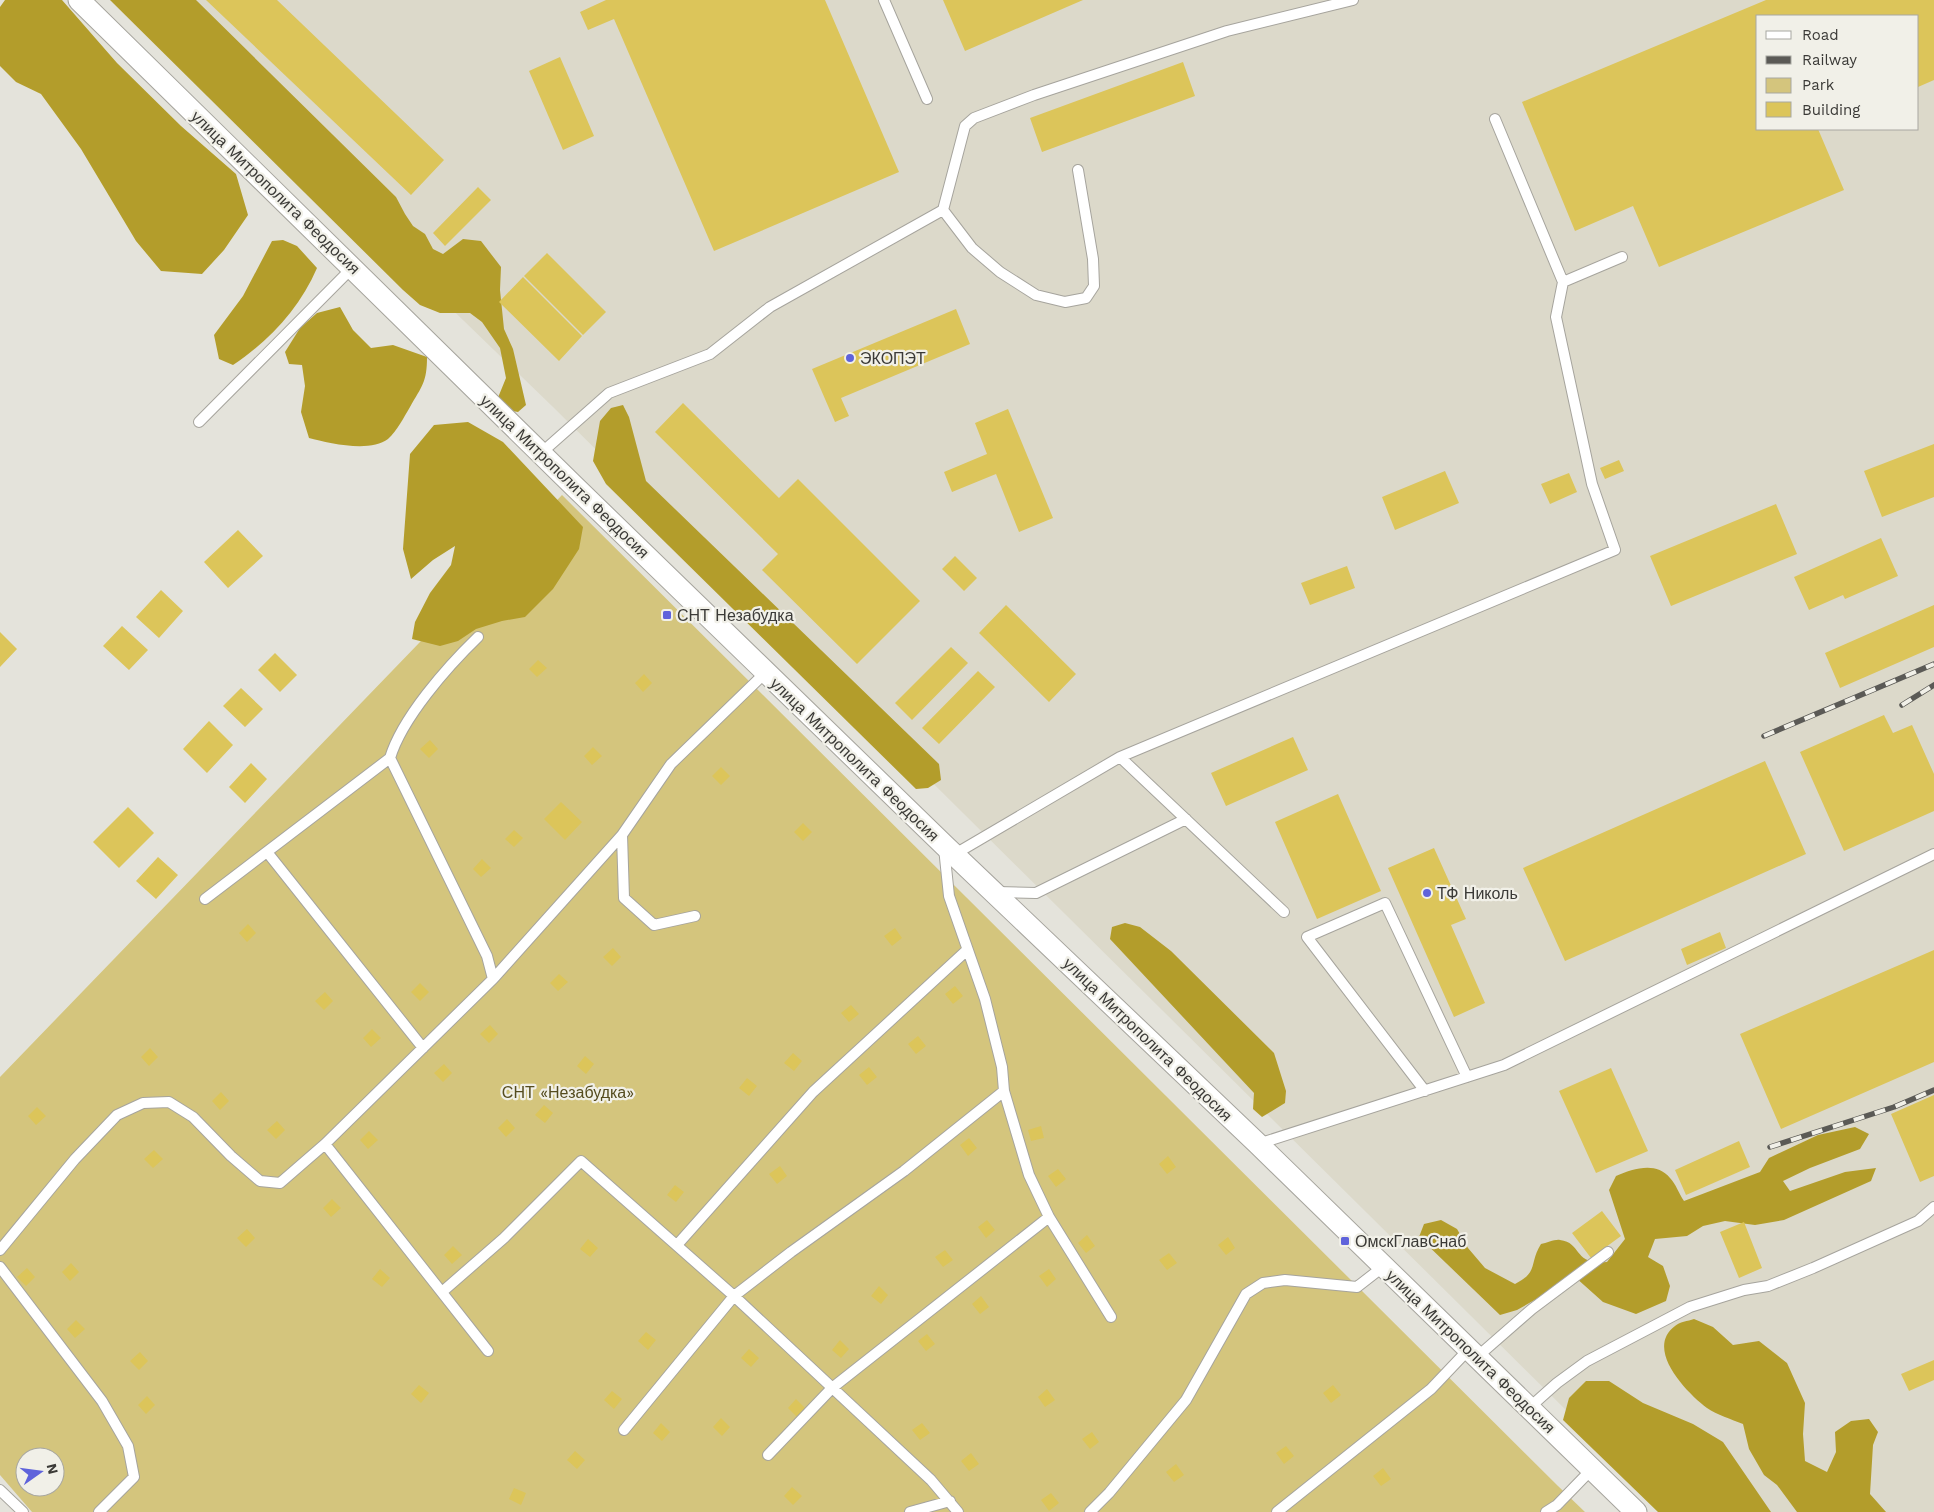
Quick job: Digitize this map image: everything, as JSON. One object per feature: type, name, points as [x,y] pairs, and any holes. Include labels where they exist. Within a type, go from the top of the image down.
[{"type":"street","name":"улица Митрополита Феодосия","points":[[79,0],[353,267],[540,454],[1258,1144],[1636,1512]]},
{"type":"lane","points":[[884,0],[927,99]]},
{"type":"lane","points":[[540,454],[609,393],[710,354],[770,306],[943,210],[966,126],[974,118],[1034,95],[1227,31],[1353,0]]},
{"type":"lane","points":[[1111,1317],[1049,1217],[1029,1175],[1004,1091],[1002,1067],[985,1000],[966,950],[949,896],[949,849],[1120,757],[1615,550],[1592,484],[1556,317],[1563,282],[1495,119]]},
{"type":"lane","points":[[943,210],[972,248],[1000,272],[1036,295],[1065,302],[1086,298],[1094,286],[1092,259],[1078,170]]},
{"type":"lane","points":[[1563,282],[1622,257]]},
{"type":"lane","points":[[199,422],[353,267]]},
{"type":"lane","points":[[205,899],[390,758],[396,740],[428,694],[456,658],[478,637]]},
{"type":"lane","points":[[0,1250],[75,1160],[117,1115],[143,1103],[169,1102],[193,1117],[231,1156],[260,1181],[280,1182],[325,1144],[493,979],[622,835],[671,764],[766,672]]},
{"type":"lane","points":[[1120,757],[1284,912]]},
{"type":"lane","points":[[390,758],[487,956],[493,979]]},
{"type":"lane","points":[[994,892],[1036,893],[1186,819]]},
{"type":"lane","points":[[622,835],[624,898],[654,925],[695,916]]},
{"type":"lane","points":[[267,852],[423,1048]]},
{"type":"lane","points":[[1258,1144],[1504,1065],[1934,854]]},
{"type":"lane","points":[[1425,1091],[1307,937],[1385,903],[1467,1077]]},
{"type":"lane","points":[[676,1245],[813,1092],[966,950]]},
{"type":"lane","points":[[624,1430],[734,1296],[790,1252],[904,1171],[1004,1091]]},
{"type":"lane","points":[[325,1144],[488,1351]]},
{"type":"lane","points":[[442,1292],[504,1238],[581,1161],[734,1296],[931,1480],[958,1512]]},
{"type":"lane","points":[[1530,1408],[1557,1382],[1587,1361],[1690,1307],[1718,1297],[1768,1286],[1933,1213]]},
{"type":"lane","points":[[768,1455],[832,1388],[1049,1217]]},
{"type":"lane","points":[[1277,1512],[1432,1389],[1473,1353],[1608,1252]]},
{"type":"lane","points":[[1090,1512],[1109,1493],[1186,1400],[1246,1294],[1263,1283],[1285,1280],[1357,1287],[1384,1266]]},
{"type":"lane","points":[[0,1267],[102,1401],[128,1446],[134,1477],[99,1512]]},
{"type":"lane","points":[[1546,1512],[1557,1505],[1592,1469]]},
{"type":"lane","points":[[0,1490],[23,1512]]},
{"type":"lane","points":[[910,1512],[950,1501]]},
{"type":"shaded area","points":[[5,0],[62,0],[117,63],[181,126],[236,174],[248,215],[224,250],[202,274],[161,271],[136,241],[81,149],[41,94],[16,82],[0,66],[0,7]]},
{"type":"shaded area","points":[[110,0],[196,0],[396,197],[413,226],[425,234],[433,249],[443,254],[463,239],[481,241],[501,267],[500,290],[504,329],[513,349],[526,405],[518,412],[507,410],[497,400],[506,378],[500,348],[482,322],[470,313],[440,313],[420,305]]},
{"type":"shaded area","points":[[132,0],[1934,0],[1934,1512],[1669,1512],[552,406]]},
{"type":"shaded area","points":[[283,240],[297,246],[317,268],[310,283],[302,297],[282,322],[246,356],[233,365],[219,359],[214,335],[243,296],[272,241]]},
{"type":"shaded area","points":[[340,307],[353,330],[371,348],[393,345],[427,357],[425,378],[421,389],[394,432],[388,439],[380,443],[349,446],[309,438],[301,412],[305,386],[302,365],[289,364],[285,352],[300,328],[317,313]]},
{"type":"shaded area","points":[[623,405],[629,417],[646,481],[939,764],[941,780],[928,788],[916,789],[606,484],[593,461],[600,421],[611,408]]},
{"type":"shaded area","points":[[468,422],[503,442],[583,527],[579,549],[553,589],[525,617],[502,621],[476,629],[458,641],[440,646],[412,639],[415,622],[430,593],[451,565],[455,546],[433,560],[411,579],[403,549],[410,454],[434,425]]},
{"type":"shaded area","points":[[1125,923],[1140,927],[1171,951],[1274,1053],[1286,1091],[1285,1103],[1262,1117],[1253,1109],[1254,1093],[1110,939],[1112,927]]},
{"type":"shaded area","points":[[1855,1127],[1869,1134],[1860,1149],[1810,1168],[1783,1181],[1790,1191],[1845,1172],[1876,1168],[1871,1181],[1784,1220],[1755,1225],[1725,1221],[1703,1226],[1687,1236],[1655,1239],[1648,1257],[1663,1266],[1670,1286],[1666,1301],[1636,1314],[1603,1302],[1575,1277],[1517,1310],[1500,1315],[1419,1237],[1424,1224],[1441,1220],[1457,1229],[1468,1248],[1485,1268],[1515,1284],[1523,1280],[1531,1271],[1541,1244],[1553,1241],[1567,1242],[1588,1260],[1607,1262],[1625,1239],[1609,1190],[1616,1176],[1644,1168],[1658,1170],[1672,1180],[1684,1201],[1760,1172],[1769,1158],[1818,1135]]},
{"type":"shaded area","points":[[1694,1319],[1713,1327],[1733,1345],[1759,1341],[1787,1363],[1805,1403],[1803,1434],[1805,1461],[1827,1472],[1836,1452],[1835,1432],[1851,1421],[1869,1419],[1878,1432],[1873,1445],[1870,1494],[1886,1512],[1797,1512],[1777,1485],[1764,1475],[1749,1449],[1743,1424],[1707,1408],[1689,1392],[1672,1370],[1666,1358],[1664,1346],[1667,1336],[1677,1325]]},
{"type":"shaded area","points":[[1586,1381],[1609,1381],[1643,1403],[1693,1424],[1723,1442],[1771,1512],[1658,1512],[1563,1420],[1569,1398]]},
{"type":"green space","name":"СНТ «Незабудка»","points":[[562,495],[1585,1512],[32,1512],[19,1497],[65,1497],[65,1447],[15,1447],[15,1492],[0,1475],[0,1077]]},
{"type":"building","points":[[206,0],[277,0],[444,160],[411,195]]},
{"type":"building","points":[[606,0],[825,0],[899,172],[714,251],[614,19],[588,30],[580,12]]},
{"type":"building","points":[[943,0],[1083,0],[965,51]]},
{"type":"building","points":[[1766,0],[1934,0],[1934,80],[1919,87],[1919,15],[1756,15],[1756,130],[1818,130],[1844,190],[1659,267],[1633,206],[1575,231],[1522,102]]},
{"type":"building","points":[[560,57],[594,136],[563,150],[529,71]]},
{"type":"building","points":[[1183,62],[1195,96],[1042,152],[1030,118]]},
{"type":"building","points":[[478,187],[491,200],[445,246],[433,233]]},
{"type":"building","points":[[547,253],[606,312],[583,335],[524,276]]},
{"type":"building","points":[[523,277],[582,336],[559,361],[499,302]]},
{"type":"building","points":[[956,309],[970,344],[841,398],[849,416],[835,422],[812,369]]},
{"type":"building","points":[[683,403],[779,498],[798,479],[920,601],[857,664],[762,570],[778,554],[655,432]]},
{"type":"building","points":[[1008,409],[1053,518],[1019,532],[996,474],[952,492],[944,472],[987,454],[975,423]]},
{"type":"building","points":[[1934,444],[1934,497],[1882,517],[1864,471]]},
{"type":"building","points":[[1619,460],[1624,471],[1605,479],[1600,468]]},
{"type":"building","points":[[1445,471],[1459,503],[1395,530],[1382,497]]},
{"type":"building","points":[[1569,473],[1577,492],[1550,504],[1541,484]]},
{"type":"building","points":[[1776,504],[1797,554],[1671,606],[1650,556]]},
{"type":"building","points":[[238,530],[263,556],[228,588],[204,562]]},
{"type":"building","points":[[1881,538],[1898,576],[1845,599],[1843,595],[1809,610],[1794,577]]},
{"type":"building","points":[[955,556],[977,578],[964,591],[942,569]]},
{"type":"building","points":[[1347,566],[1355,588],[1310,605],[1301,583]]},
{"type":"building","points":[[161,590],[183,611],[159,638],[136,617]]},
{"type":"building","points":[[1006,605],[1076,674],[1049,702],[979,633]]},
{"type":"building","points":[[1934,605],[1934,647],[1840,688],[1825,653]]},
{"type":"building","points":[[122,626],[148,650],[129,670],[103,646]]},
{"type":"building","points":[[0,632],[17,649],[0,667]]},
{"type":"building","points":[[951,647],[968,663],[912,720],[895,703]]},
{"type":"building","points":[[275,653],[297,675],[280,692],[258,670]]},
{"type":"building","points":[[538,660],[547,668],[537,677],[529,669]]},
{"type":"building","points":[[978,671],[995,687],[939,744],[922,728]]},
{"type":"building","points":[[644,674],[652,683],[643,692],[635,683]]},
{"type":"building","points":[[241,688],[263,709],[245,727],[223,706]]},
{"type":"building","points":[[1884,715],[1893,733],[1912,725],[1934,774],[1934,811],[1844,851],[1800,752]]},
{"type":"building","points":[[209,721],[233,745],[207,773],[183,749]]},
{"type":"building","points":[[1293,737],[1308,770],[1226,806],[1211,773]]},
{"type":"building","points":[[430,740],[438,749],[429,758],[420,749]]},
{"type":"building","points":[[593,747],[602,756],[592,765],[584,756]]},
{"type":"building","points":[[1765,761],[1806,854],[1565,961],[1523,868]]},
{"type":"building","points":[[251,763],[267,779],[245,803],[229,787]]},
{"type":"building","points":[[721,767],[730,776],[721,785],[712,776]]},
{"type":"building","points":[[1338,794],[1381,891],[1317,919],[1275,822]]},
{"type":"building","points":[[561,802],[582,822],[565,840],[544,819]]},
{"type":"building","points":[[128,807],[154,833],[119,868],[93,842]]},
{"type":"building","points":[[803,823],[812,832],[803,841],[794,832]]},
{"type":"building","points":[[514,830],[523,838],[514,847],[505,839]]},
{"type":"building","points":[[1434,848],[1466,919],[1451,925],[1485,1003],[1454,1017],[1388,868]]},
{"type":"building","points":[[158,857],[178,875],[156,899],[136,881]]},
{"type":"building","points":[[482,859],[491,868],[481,877],[473,869]]},
{"type":"building","points":[[248,924],[256,933],[247,942],[239,933]]},
{"type":"building","points":[[895,928],[902,938],[892,946],[884,936]]},
{"type":"building","points":[[1720,932],[1726,948],[1687,965],[1681,949]]},
{"type":"building","points":[[613,948],[621,957],[612,966],[603,957]]},
{"type":"building","points":[[1934,950],[1934,1062],[1781,1129],[1740,1034]]},
{"type":"building","points":[[559,974],[568,982],[558,991],[550,983]]},
{"type":"building","points":[[420,983],[429,992],[420,1001],[411,992]]},
{"type":"building","points":[[955,986],[963,996],[953,1004],[945,994]]},
{"type":"building","points":[[325,992],[333,1001],[324,1010],[315,1001]]},
{"type":"building","points":[[851,1005],[859,1014],[849,1022],[841,1013]]},
{"type":"building","points":[[490,1025],[498,1034],[489,1043],[480,1034]]},
{"type":"building","points":[[372,1029],[381,1038],[371,1047],[363,1038]]},
{"type":"building","points":[[918,1036],[926,1046],[916,1054],[908,1044]]},
{"type":"building","points":[[150,1048],[158,1057],[149,1066],[141,1057]]},
{"type":"building","points":[[793,1053],[802,1061],[794,1071],[784,1063]]},
{"type":"building","points":[[585,1056],[594,1064],[586,1074],[577,1066]]},
{"type":"building","points":[[444,1064],[452,1073],[443,1082],[434,1073]]},
{"type":"building","points":[[869,1067],[877,1077],[867,1085],[859,1075]]},
{"type":"building","points":[[1611,1068],[1648,1151],[1596,1173],[1559,1091]]},
{"type":"building","points":[[747,1078],[757,1086],[749,1096],[739,1088]]},
{"type":"building","points":[[221,1092],[229,1101],[220,1110],[212,1101]]},
{"type":"building","points":[[1934,1095],[1934,1176],[1920,1182],[1891,1114]]},
{"type":"building","points":[[544,1105],[553,1113],[545,1123],[535,1115]]},
{"type":"building","points":[[37,1107],[46,1116],[36,1125],[28,1116]]},
{"type":"building","points":[[507,1119],[515,1128],[506,1137],[498,1128]]},
{"type":"building","points":[[277,1121],[285,1130],[276,1139],[267,1130]]},
{"type":"building","points":[[1041,1126],[1044,1138],[1031,1141],[1028,1130]]},
{"type":"building","points":[[369,1131],[378,1140],[368,1149],[360,1140]]},
{"type":"building","points":[[969,1138],[977,1148],[968,1156],[960,1145]]},
{"type":"building","points":[[1739,1141],[1750,1167],[1686,1195],[1675,1170]]},
{"type":"building","points":[[154,1150],[163,1159],[153,1168],[144,1159]]},
{"type":"building","points":[[1168,1156],[1176,1167],[1167,1174],[1159,1164]]},
{"type":"building","points":[[780,1166],[787,1176],[777,1184],[769,1174]]},
{"type":"building","points":[[1058,1169],[1066,1179],[1056,1187],[1048,1176]]},
{"type":"building","points":[[675,1185],[684,1192],[676,1202],[667,1195]]},
{"type":"building","points":[[332,1199],[341,1208],[331,1217],[323,1208]]},
{"type":"building","points":[[1602,1211],[1621,1236],[1591,1258],[1572,1233]]},
{"type":"building","points":[[987,1220],[995,1230],[986,1238],[978,1227]]},
{"type":"building","points":[[1744,1222],[1762,1268],[1739,1278],[1720,1232]]},
{"type":"building","points":[[247,1229],[255,1238],[246,1247],[237,1238]]},
{"type":"building","points":[[1087,1235],[1095,1246],[1086,1253],[1078,1243]]},
{"type":"building","points":[[1228,1237],[1235,1248],[1226,1255],[1218,1245]]},
{"type":"building","points":[[588,1239],[598,1248],[590,1257],[580,1249]]},
{"type":"building","points":[[453,1246],[462,1255],[452,1264],[444,1255]]},
{"type":"building","points":[[945,1250],[953,1260],[943,1267],[935,1257]]},
{"type":"building","points":[[1169,1253],[1177,1263],[1167,1270],[1159,1260]]},
{"type":"building","points":[[71,1263],[79,1272],[70,1281],[62,1272]]},
{"type":"building","points":[[27,1268],[35,1277],[26,1286],[17,1277]]},
{"type":"building","points":[[380,1269],[390,1278],[382,1287],[372,1279]]},
{"type":"building","points":[[1049,1269],[1056,1279],[1047,1287],[1039,1276]]},
{"type":"building","points":[[879,1286],[888,1295],[881,1304],[871,1296]]},
{"type":"building","points":[[981,1296],[989,1307],[980,1314],[972,1304]]},
{"type":"building","points":[[76,1320],[85,1329],[75,1338],[67,1329]]},
{"type":"building","points":[[646,1332],[656,1340],[648,1350],[638,1341]]},
{"type":"building","points":[[927,1334],[935,1344],[926,1351],[918,1341]]},
{"type":"building","points":[[840,1340],[849,1349],[841,1358],[832,1350]]},
{"type":"building","points":[[749,1349],[759,1358],[751,1367],[741,1358]]},
{"type":"building","points":[[140,1352],[148,1361],[139,1370],[130,1361]]},
{"type":"building","points":[[1934,1360],[1934,1380],[1909,1391],[1901,1374]]},
{"type":"building","points":[[419,1385],[429,1393],[421,1403],[411,1394]]},
{"type":"building","points":[[1333,1385],[1341,1395],[1331,1403],[1323,1393]]},
{"type":"building","points":[[1047,1389],[1055,1400],[1045,1407],[1038,1397]]},
{"type":"building","points":[[612,1391],[622,1399],[614,1409],[604,1400]]},
{"type":"building","points":[[147,1396],[155,1405],[146,1414],[138,1405]]},
{"type":"building","points":[[796,1399],[805,1408],[797,1417],[788,1408]]},
{"type":"building","points":[[721,1418],[730,1427],[722,1436],[713,1427]]},
{"type":"building","points":[[661,1423],[670,1432],[662,1441],[653,1433]]},
{"type":"building","points":[[922,1423],[930,1433],[920,1440],[912,1430]]},
{"type":"building","points":[[1092,1432],[1099,1442],[1090,1449],[1082,1439]]},
{"type":"building","points":[[1286,1446],[1294,1456],[1284,1464],[1276,1453]]},
{"type":"building","points":[[575,1451],[585,1460],[577,1469],[567,1460]]},
{"type":"building","points":[[971,1453],[979,1464],[969,1471],[961,1461]]},
{"type":"building","points":[[1176,1464],[1184,1475],[1174,1482],[1166,1472]]},
{"type":"building","points":[[1383,1468],[1391,1479],[1381,1486],[1373,1476]]},
{"type":"building","points":[[792,1487],[802,1496],[793,1505],[784,1496]]},
{"type":"building","points":[[514,1488],[526,1493],[521,1505],[509,1499]]},
{"type":"building","points":[[1051,1493],[1059,1503],[1049,1511],[1041,1500]]},
{"type":"railway","points":[[1764,736],[1934,664]]},
{"type":"railway","points":[[1902,705],[1934,685]]},
{"type":"railway","points":[[1770,1147],[1894,1107],[1934,1090]]},
{"type":"place","name":"ЭКОПЭТ","points":[[850,358]]},
{"type":"place","name":"СНТ Незабудка","points":[[667,615]]},
{"type":"place","name":"ТФ Николь","points":[[1427,893]]},
{"type":"place","name":"ОмскГлавСнаб","points":[[1345,1241]]}]
